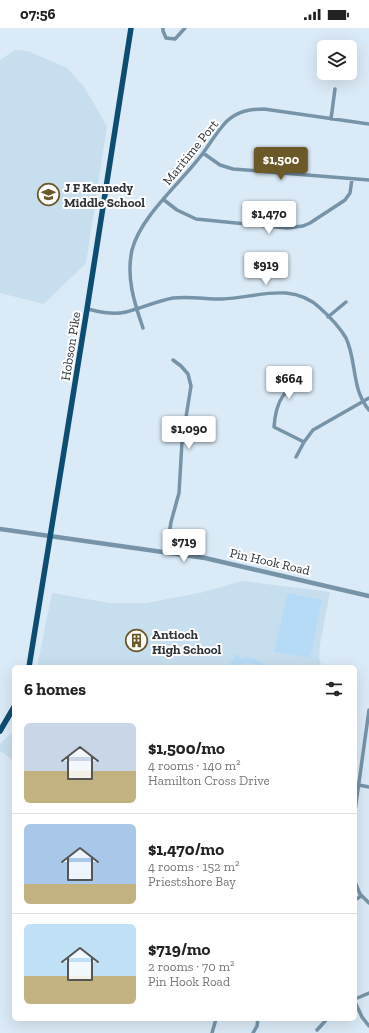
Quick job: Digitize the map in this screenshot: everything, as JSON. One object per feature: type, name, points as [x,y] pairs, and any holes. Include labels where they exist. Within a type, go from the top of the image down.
[{"type":"main road","name":"Hobson Pike","points":[[28,665],[87,309],[131,28]]},
{"type":"main road","points":[[0,731],[12,710]]},
{"type":"street","points":[[163,28],[166,38],[175,39],[185,28]]},
{"type":"street","points":[[331,119],[335,89]]},
{"type":"street","name":"Maritime Port","points":[[143,328],[136,309],[130,285],[131,259],[137,237],[148,218],[203,153],[227,121],[241,112],[250,109],[369,124]]},
{"type":"street","points":[[203,153],[220,165],[233,169],[369,180]]},
{"type":"street","points":[[164,200],[184,214],[196,220],[287,228],[303,226],[310,223],[339,204],[347,197],[351,188],[352,179]]},
{"type":"street","points":[[87,309],[104,313],[125,312],[173,298],[238,298],[277,292],[296,294],[307,298],[321,309],[346,338],[351,355],[356,385],[363,402],[369,410]]},
{"type":"street","points":[[328,317],[346,302]]},
{"type":"street","points":[[166,552],[171,522],[179,493],[182,442],[191,386],[188,374],[182,366],[173,360]]},
{"type":"street","points":[[304,442],[274,427],[283,394],[292,385],[307,376]]},
{"type":"street","points":[[296,457],[304,442],[314,430],[369,398]]},
{"type":"street","name":"Pin Hook Road","points":[[0,528],[212,559],[369,596]]},
{"type":"street","points":[[357,798],[369,710]]},
{"type":"street","points":[[359,785],[369,787]]},
{"type":"street","points":[[357,887],[361,896],[369,903]]},
{"type":"street","points":[[357,899],[361,896]]},
{"type":"street","points":[[357,1000],[369,993]]},
{"type":"street","points":[[357,1006],[362,1017],[369,1026]]},
{"type":"street","points":[[212,1033],[215,1021]]},
{"type":"street","points":[[253,1033],[258,1021]]},
{"type":"street","points":[[317,1030],[325,1021]]},
{"type":"shaded area","name":"J F Kennedy Middle School","points":[[15,50],[28,51],[67,68],[84,87],[107,126],[86,263],[44,304],[0,293],[0,60]]},
{"type":"shaded area","points":[[242,581],[330,592],[320,644],[319,658],[321,665],[37,665],[52,593],[110,603],[147,603],[204,592]]},
{"type":"shaded area","points":[[288,593],[322,600],[310,658],[274,652]]},
{"type":"shaded area","points":[[236,654],[240,657],[239,659],[254,659],[264,665],[247,663],[229,665]]},
{"type":"shaded area","points":[[12,733],[12,761],[0,751],[0,744]]},
{"type":"place","name":"J F Kennedy Middle School","points":[[48,194]]},
{"type":"place","name":"Antioch High School","points":[[137,641]]}]
